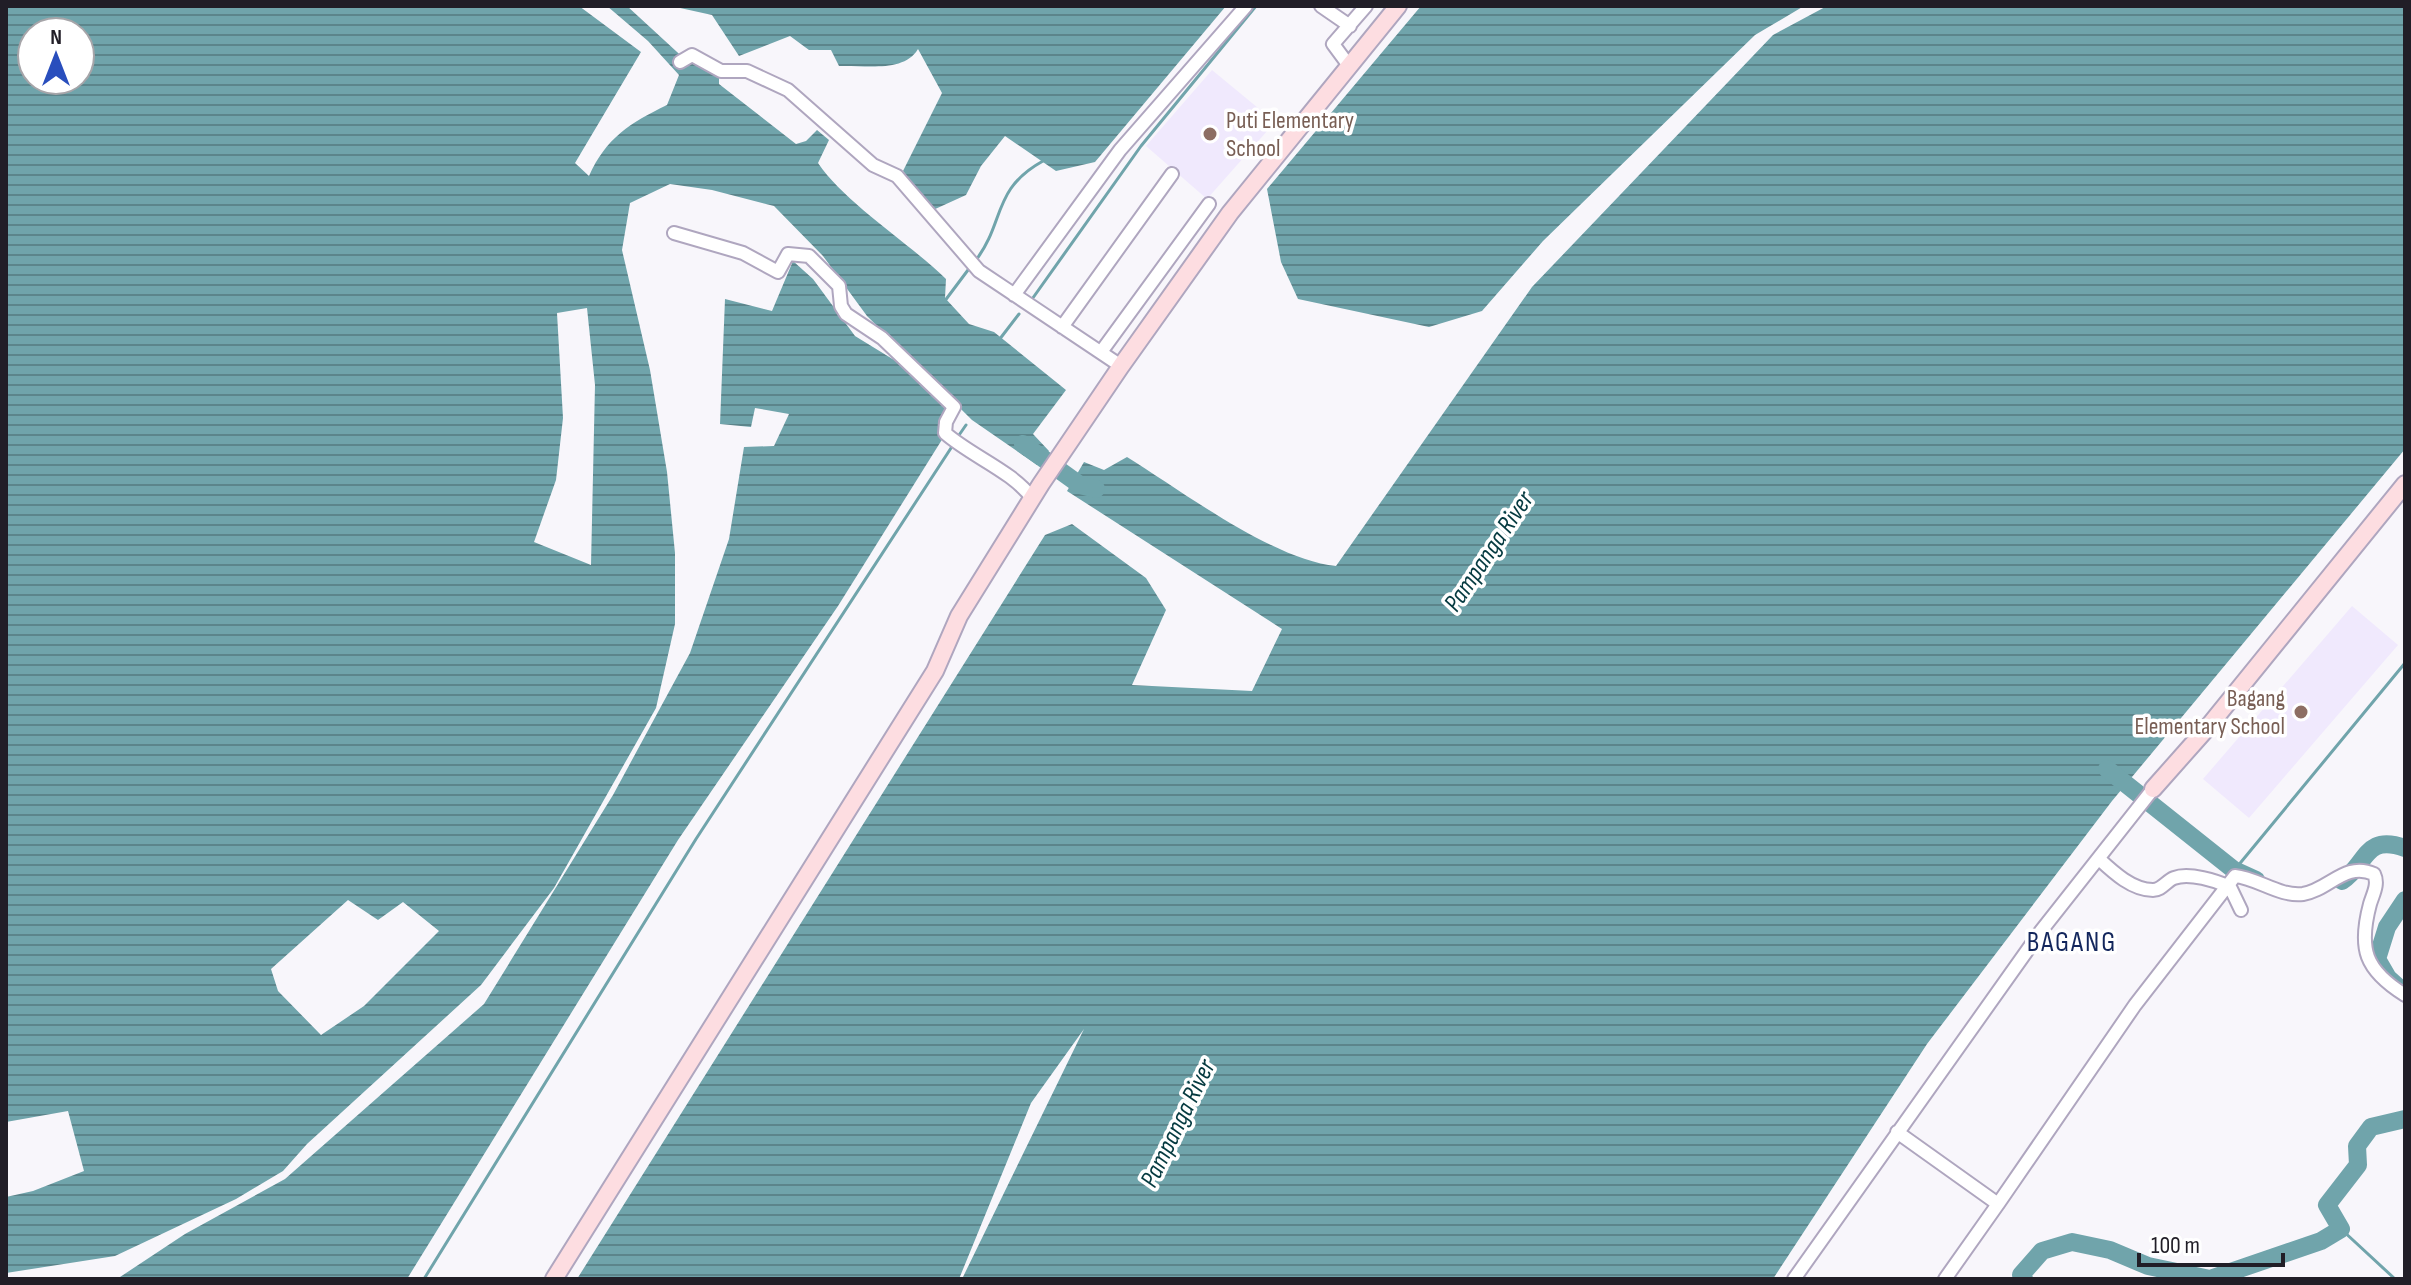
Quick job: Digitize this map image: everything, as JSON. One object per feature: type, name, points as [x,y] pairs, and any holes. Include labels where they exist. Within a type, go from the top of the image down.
[{"type":"street","points":[[1014,295],[1120,150],[1136,136],[1246,6]]},
{"type":"street","points":[[1321,6],[1350,26]]},
{"type":"street","points":[[1350,67],[1333,44],[1366,6]]},
{"type":"street","points":[[554,1279],[935,671],[959,616],[1036,491],[1230,213],[1398,6]]},
{"type":"street","points":[[683,59],[692,55],[726,73],[747,71],[788,90],[873,165],[897,176],[961,254],[979,271],[1121,366]]},
{"type":"street","points":[[1062,327],[1172,174]]},
{"type":"street","points":[[1101,352],[1209,204]]},
{"type":"street","points":[[674,233],[743,253],[778,272],[788,254],[809,256],[839,286],[841,306],[846,314],[882,338],[954,407],[946,422],[945,433],[959,446],[1024,488],[1036,491]]},
{"type":"street","points":[[1794,1279],[2041,931],[2153,789],[2239,690],[2405,484]]},
{"type":"street","points":[[2099,859],[2118,876],[2153,890],[2180,877],[2222,884],[2241,910]]},
{"type":"street","points":[[1945,1279],[1993,1201],[2222,884],[2237,875],[2289,893],[2302,894],[2347,872],[2374,874],[2377,882],[2365,930],[2366,955],[2381,977],[2405,995]]},
{"type":"street","points":[[1897,1132],[1993,1201]]},
{"type":"shaded area","name":"Puti Elementary School","points":[[1212,70],[1275,122],[1207,199],[1146,146]]},
{"type":"shaded area","name":"Bagang Elementary School","points":[[2352,606],[2398,645],[2249,818],[2203,779]]},
{"type":"water","points":[[6,6],[579,6],[641,52],[575,163],[589,176],[603,151],[620,133],[667,105],[679,75],[648,41],[607,6],[627,6],[689,63],[707,64],[719,73],[719,84],[796,144],[806,141],[817,130],[829,140],[818,163],[844,193],[946,279],[945,298],[969,324],[994,332],[1066,390],[1033,434],[1049,451],[1037,465],[972,420],[867,316],[823,256],[774,206],[712,190],[670,184],[630,203],[622,250],[650,370],[667,472],[675,553],[675,624],[656,708],[554,888],[481,985],[307,1144],[283,1171],[236,1199],[115,1256],[6,1273],[6,1197],[33,1191],[84,1171],[68,1111],[6,1122]],"holes":[[[587,308],[595,385],[591,565],[534,542],[556,480],[563,418],[557,313]],[[348,900],[378,920],[403,902],[439,931],[364,1006],[321,1035],[278,991],[271,969]]]},
{"type":"water","points":[[671,6],[1226,6],[1095,162],[1056,171],[1005,136],[981,166],[966,195],[933,210],[903,171],[942,93],[918,49],[912,57],[894,65],[839,66],[831,50],[809,50],[790,36],[739,56],[712,15]]},
{"type":"water","points":[[1421,6],[1804,6],[1755,35],[1543,241],[1482,311],[1429,327],[1298,299],[1281,262],[1267,189]]},
{"type":"water","name":"Pampanga River","points":[[1827,6],[2405,6],[2405,449],[2112,801],[1927,1044],[1773,1279],[962,1279],[1084,1029],[1031,1103],[959,1279],[577,1279],[1045,535],[1072,524],[1146,578],[1166,610],[1132,685],[1252,691],[1282,629],[1067,491],[1084,462],[1104,470],[1127,457],[1257,538],[1311,561],[1336,566],[1532,287],[1773,35]]},
{"type":"water","points":[[793,261],[813,279],[855,336],[899,363],[946,408],[938,422],[943,438],[838,606],[678,840],[407,1279],[117,1279],[185,1234],[285,1179],[484,1004],[613,795],[690,653],[729,539],[744,447],[774,446],[789,414],[755,408],[751,427],[720,424],[725,299],[772,311]]},
{"type":"waterway","points":[[1030,302],[1141,146],[1256,6]]},
{"type":"waterway","points":[[976,260],[1015,183],[1043,161]]},
{"type":"waterway","points":[[944,302],[971,266]]},
{"type":"waterway","points":[[999,340],[1019,314]]},
{"type":"waterway","points":[[957,438],[966,425]]},
{"type":"waterway","points":[[1023,444],[1080,485],[1096,489]]},
{"type":"waterway","points":[[424,1279],[696,839],[953,445]]},
{"type":"waterway","points":[[2232,873],[2405,663]]},
{"type":"waterway","points":[[2107,769],[2234,870],[2256,880]]},
{"type":"waterway","points":[[2342,881],[2374,848],[2392,844],[2405,848]]},
{"type":"waterway","points":[[2398,987],[2388,978],[2377,959],[2387,927],[2405,900]]},
{"type":"waterway","points":[[2024,1279],[2021,1275],[2042,1251],[2072,1242],[2110,1250],[2148,1266],[2210,1279],[2321,1241],[2341,1229],[2327,1205],[2358,1165],[2357,1146],[2371,1127],[2405,1119]]},
{"type":"waterway","points":[[2341,1229],[2395,1279]]},
{"type":"place","name":"Puti Elementary School","points":[[1210,134]]},
{"type":"place","name":"Bagang Elementary School","points":[[2301,712]]},
{"type":"district","name":"BAGANG","points":[[2072,941]]}]
